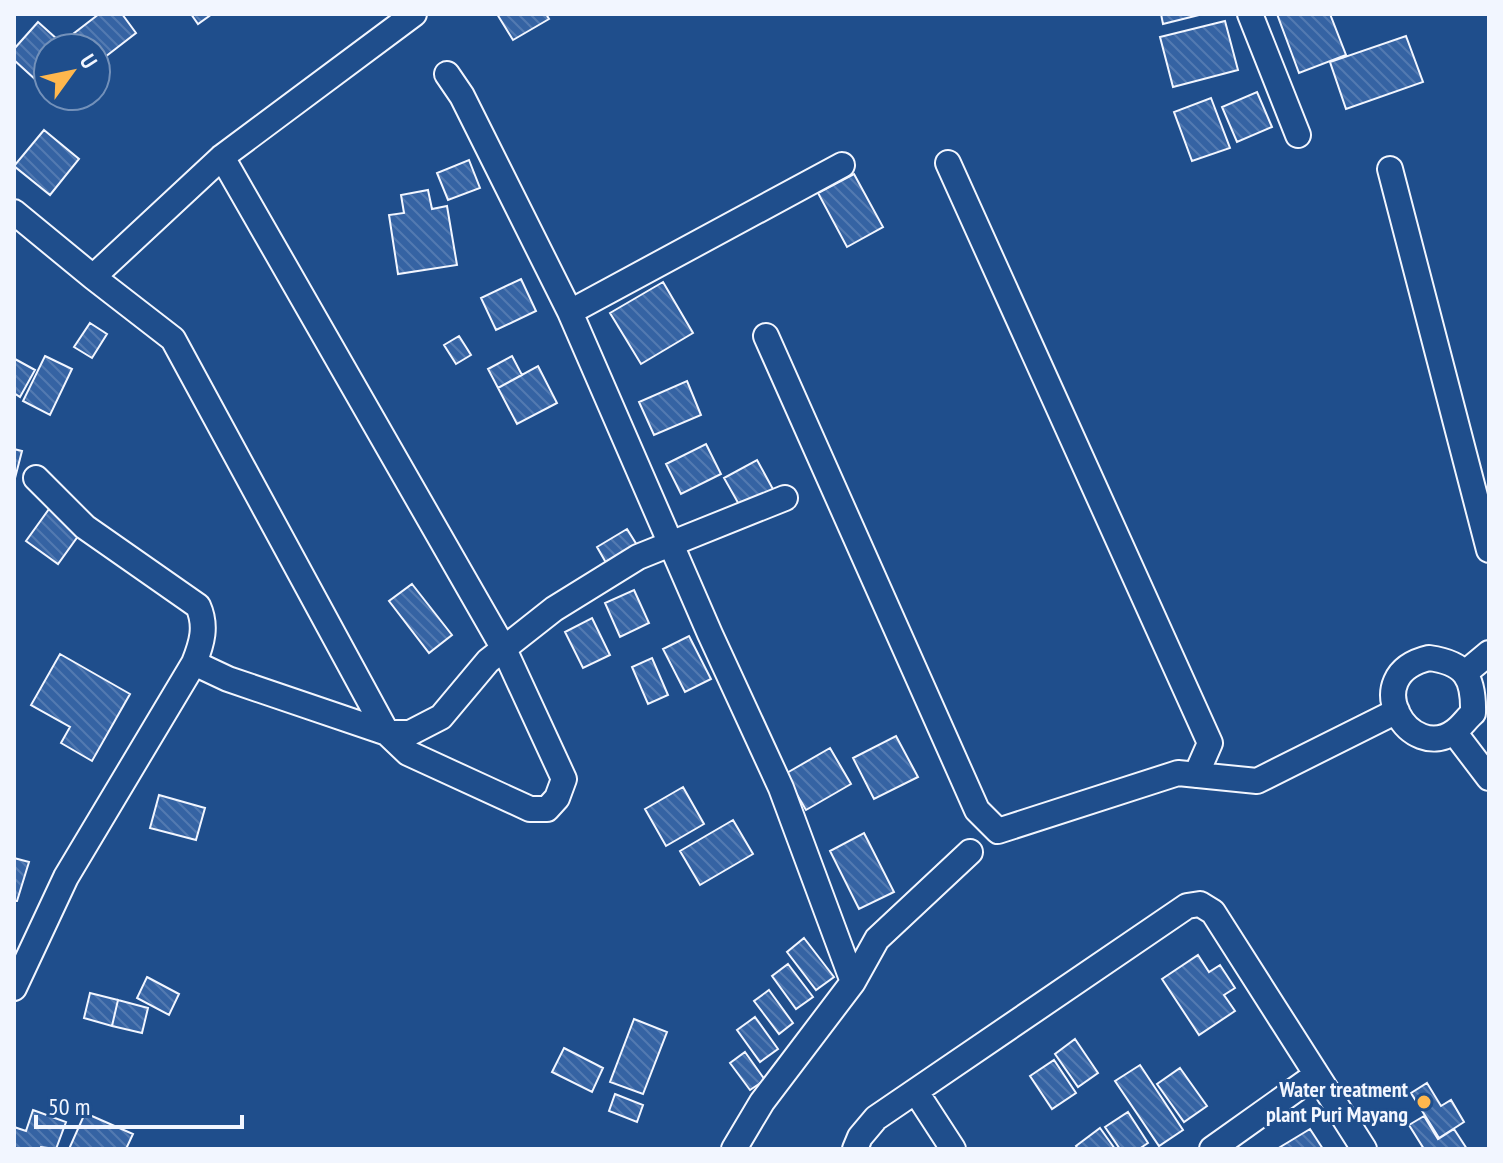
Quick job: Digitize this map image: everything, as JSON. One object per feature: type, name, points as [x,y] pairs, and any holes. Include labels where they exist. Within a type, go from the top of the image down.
[{"type":"street","points":[[93,277],[222,157],[414,14]]},
{"type":"street","points":[[1250,14],[1298,135]]},
{"type":"street","points":[[447,74],[462,96],[570,312],[781,788],[853,982]]},
{"type":"street","points":[[14,212],[173,339],[387,733],[408,753],[530,809],[547,809],[557,798],[564,779],[504,649],[222,157]]},
{"type":"street","points":[[948,163],[1210,743],[1196,775]]},
{"type":"street","points":[[570,312],[842,165]]},
{"type":"street","points":[[1390,169],[1489,550]]},
{"type":"street","points":[[766,336],[977,810],[998,831],[1178,773],[1257,781],[1397,711]]},
{"type":"street","points":[[14,988],[66,877],[194,663],[201,645],[204,620],[198,606],[85,527],[36,478]]},
{"type":"street","points":[[194,663],[228,679],[387,733],[410,733],[441,717],[488,661],[554,609],[601,579],[638,557],[785,498]]},
{"type":"street","points":[[1465,673],[1489,653]]},
{"type":"street","points":[[1429,658],[1451,661],[1465,673],[1474,693],[1473,713],[1454,732],[1435,739],[1415,735],[1397,711],[1392,698],[1398,675],[1414,661],[1429,658]]},
{"type":"street","points":[[1454,732],[1489,778]]},
{"type":"street","points":[[734,1149],[762,1102],[853,982],[877,939],[970,852]]},
{"type":"street","points":[[855,1149],[860,1137],[876,1118],[1187,906],[1200,904],[1213,912],[1364,1149]]},
{"type":"street","points":[[1212,1149],[1316,1075]]},
{"type":"street","points":[[916,1092],[953,1149]]},
{"type":"building","points":[[99,14],[122,14],[136,33],[112,52],[112,32],[76,32]]},
{"type":"building","points":[[191,14],[212,14],[198,24]]},
{"type":"building","points":[[497,14],[546,14],[549,19],[513,40]]},
{"type":"building","points":[[1161,14],[1203,14],[1163,24]]},
{"type":"building","points":[[1277,14],[1330,14],[1346,55],[1299,73]]},
{"type":"building","points":[[1225,21],[1238,70],[1173,87],[1160,37]]},
{"type":"building","points":[[38,22],[49,32],[32,32],[32,76],[14,60],[14,49]]},
{"type":"building","points":[[1406,36],[1423,82],[1346,109],[1330,62]]},
{"type":"building","points":[[1257,92],[1272,127],[1237,142],[1222,107]]},
{"type":"building","points":[[1211,98],[1230,148],[1192,161],[1174,112]]},
{"type":"building","points":[[44,130],[79,159],[50,195],[14,166]]},
{"type":"building","points":[[469,160],[480,188],[448,200],[437,173]]},
{"type":"building","points":[[854,174],[883,227],[847,247],[818,193]]},
{"type":"building","points":[[428,190],[432,209],[447,206],[457,265],[398,274],[389,215],[404,213],[401,195]]},
{"type":"building","points":[[521,279],[536,311],[496,330],[481,298]]},
{"type":"building","points":[[663,282],[693,333],[641,364],[610,313]]},
{"type":"building","points":[[90,323],[107,334],[92,358],[74,347]]},
{"type":"building","points":[[459,336],[471,355],[456,364],[444,345]]},
{"type":"building","points":[[45,356],[72,369],[50,415],[23,401]]},
{"type":"building","points":[[512,356],[522,375],[498,388],[488,369]]},
{"type":"building","points":[[15,359],[35,370],[20,397],[14,393]]},
{"type":"building","points":[[538,366],[557,403],[517,424],[498,388]]},
{"type":"building","points":[[687,381],[701,415],[654,435],[639,402]]},
{"type":"building","points":[[706,444],[721,474],[681,494],[666,464]]},
{"type":"building","points":[[14,449],[22,451],[14,482]]},
{"type":"building","points":[[757,460],[774,491],[741,508],[724,478]]},
{"type":"building","points":[[49,509],[81,532],[58,564],[26,541]]},
{"type":"building","points":[[627,529],[640,550],[609,568],[597,547]]},
{"type":"building","points":[[412,584],[452,635],[429,653],[389,601]]},
{"type":"building","points":[[634,590],[649,623],[620,637],[605,603]]},
{"type":"building","points":[[592,618],[610,655],[583,668],[565,632]]},
{"type":"building","points":[[689,636],[711,679],[685,692],[663,649]]},
{"type":"building","points":[[60,654],[130,694],[92,761],[61,743],[70,727],[31,705]]},
{"type":"building","points":[[652,658],[668,695],[648,704],[632,667]]},
{"type":"building","points":[[896,736],[918,777],[874,799],[853,758]]},
{"type":"building","points":[[830,748],[851,784],[806,810],[785,774]]},
{"type":"building","points":[[683,787],[704,824],[666,846],[645,809]]},
{"type":"building","points":[[159,795],[205,808],[196,840],[150,828]]},
{"type":"building","points":[[733,820],[753,854],[700,885],[680,851]]},
{"type":"building","points":[[864,833],[894,892],[859,909],[830,851]]},
{"type":"building","points":[[14,858],[29,862],[17,901],[14,901]]},
{"type":"building","points":[[804,938],[834,977],[816,990],[787,952]]},
{"type":"building","points":[[1198,955],[1209,972],[1220,965],[1235,988],[1224,995],[1235,1011],[1199,1035],[1162,979]]},
{"type":"building","points":[[788,964],[813,997],[796,1009],[772,976]]},
{"type":"building","points":[[147,977],[179,994],[169,1015],[137,998]]},
{"type":"building","points":[[769,990],[793,1023],[779,1034],[754,1001]]},
{"type":"building","points":[[90,993],[118,1000],[112,1026],[84,1018]]},
{"type":"building","points":[[118,1000],[148,1008],[142,1033],[112,1026]]},
{"type":"building","points":[[755,1017],[778,1049],[760,1062],[737,1030]]},
{"type":"building","points":[[634,1019],[667,1032],[643,1094],[610,1082]]},
{"type":"building","points":[[1075,1039],[1098,1073],[1078,1087],[1055,1054]]},
{"type":"building","points":[[564,1048],[603,1068],[592,1092],[552,1072]]},
{"type":"building","points":[[745,1052],[765,1080],[750,1090],[730,1063]]},
{"type":"building","points":[[1054,1060],[1076,1093],[1052,1109],[1030,1076]]},
{"type":"building","points":[[1140,1065],[1183,1130],[1159,1146],[1115,1081]]},
{"type":"building","points":[[1180,1068],[1207,1106],[1184,1122],[1157,1084]]},
{"type":"building","points":[[1427,1083],[1441,1106],[1451,1100],[1464,1122],[1439,1138],[1411,1093]]},
{"type":"building","points":[[615,1094],[643,1105],[637,1122],[609,1111]]},
{"type":"building","points":[[33,1110],[66,1122],[56,1149],[14,1149],[14,1127],[26,1131]]},
{"type":"building","points":[[1128,1112],[1148,1143],[1139,1149],[1120,1149],[1105,1127]]},
{"type":"building","points":[[85,1113],[133,1134],[126,1149],[69,1149]]},
{"type":"building","points":[[1424,1116],[1438,1139],[1454,1129],[1467,1149],[1424,1149],[1409,1125]]},
{"type":"building","points":[[1100,1128],[1115,1149],[1078,1149],[1076,1146]]},
{"type":"building","points":[[1310,1129],[1323,1149],[1277,1149]]},
{"type":"place","name":"Water treatment plant Puri Mayang","points":[[1424,1102]]}]
